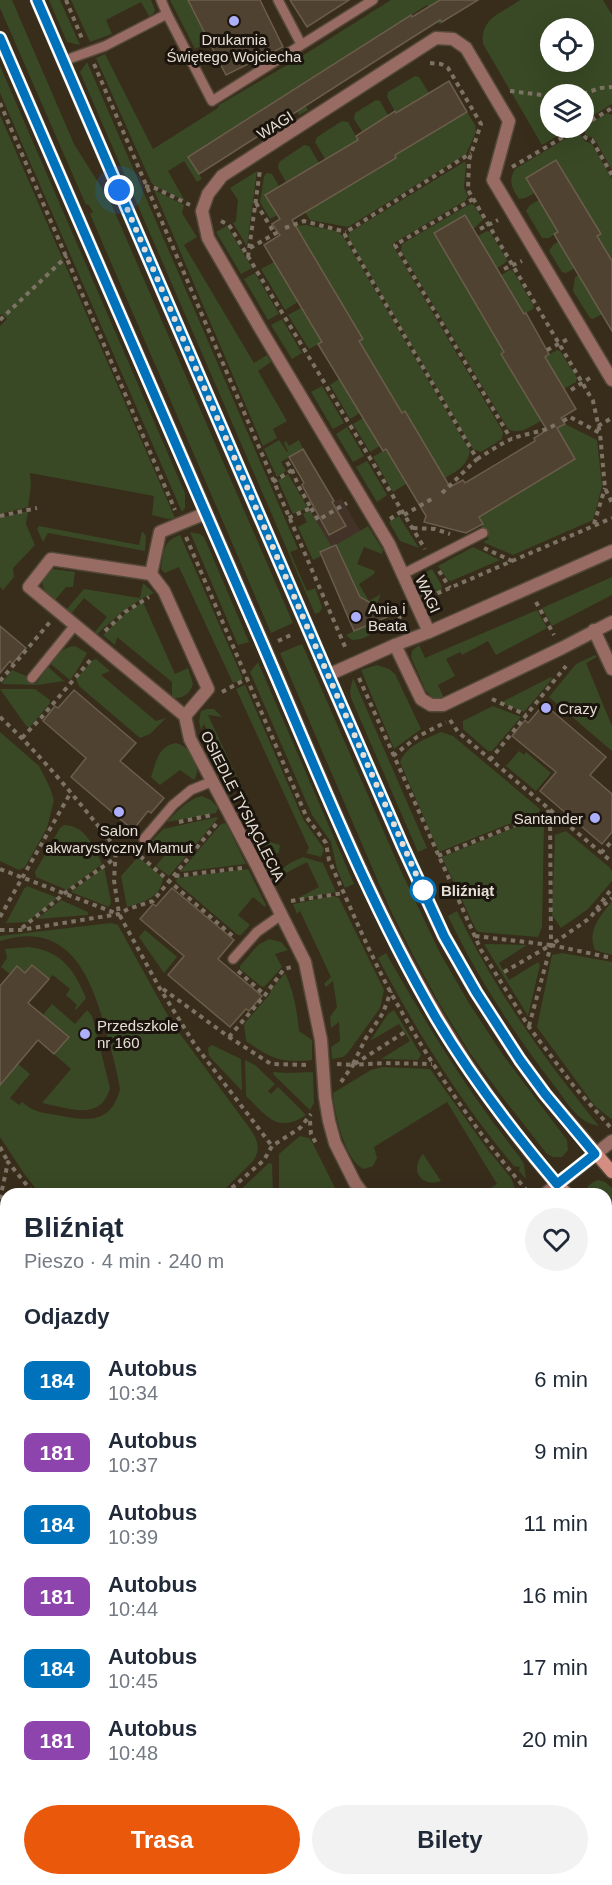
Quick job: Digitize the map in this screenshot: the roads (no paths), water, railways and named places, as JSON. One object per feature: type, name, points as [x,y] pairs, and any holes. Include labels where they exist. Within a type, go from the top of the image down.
[{"type":"street","points":[[37,0],[328,675],[444,936],[520,1060],[545,1094],[612,1172]]},
{"type":"street","points":[[0,38],[361,871],[403,959],[437,1020],[464,1062],[515,1132],[561,1188]]},
{"type":"street","name":"WAGI","points":[[429,632],[389,544],[208,238],[202,211],[208,194],[222,176],[436,38],[453,39],[466,48],[509,121],[493,180],[612,380]]},
{"type":"street","points":[[151,574],[160,531],[206,513]]},
{"type":"street","points":[[328,675],[612,551]]},
{"type":"street","points":[[51,559],[151,574],[164,591],[208,689],[185,716],[29,587],[51,559]]},
{"type":"street","points":[[395,645],[421,699],[431,705],[443,705],[612,622]]},
{"type":"street","points":[[594,630],[612,669]]},
{"type":"street","name":"OSIEDLE TYSIĄCLECIA","points":[[185,716],[190,739],[213,781],[226,812],[258,866],[305,962],[321,1040],[329,1121],[335,1143],[359,1188]]},
{"type":"street","points":[[552,1188],[612,1140]]},
{"type":"lane","points":[[161,0],[212,101],[373,0]]},
{"type":"lane","points":[[278,0],[301,44]]},
{"type":"lane","points":[[63,61],[105,46],[167,14]]},
{"type":"lane","points":[[403,574],[483,533]]},
{"type":"lane","points":[[32,678],[75,625]]},
{"type":"lane","points":[[144,840],[173,805],[191,790],[213,781]]},
{"type":"lane","points":[[232,962],[257,932],[282,915]]},
{"type":"place","name":"Drukarnia Świętego Wojciecha","points":[[234,21]]},
{"type":"place","name":"Ania i Beata","points":[[356,617]]},
{"type":"place","name":"Crazy","points":[[546,708]]},
{"type":"place","name":"Salon akwarystyczny Mamut","points":[[119,812]]},
{"type":"place","name":"Santander","points":[[595,818]]},
{"type":"place","name":"Bliźniąt","points":[[423,890]]},
{"type":"place","name":"Przedszkole nr 160","points":[[85,1034]]}]
